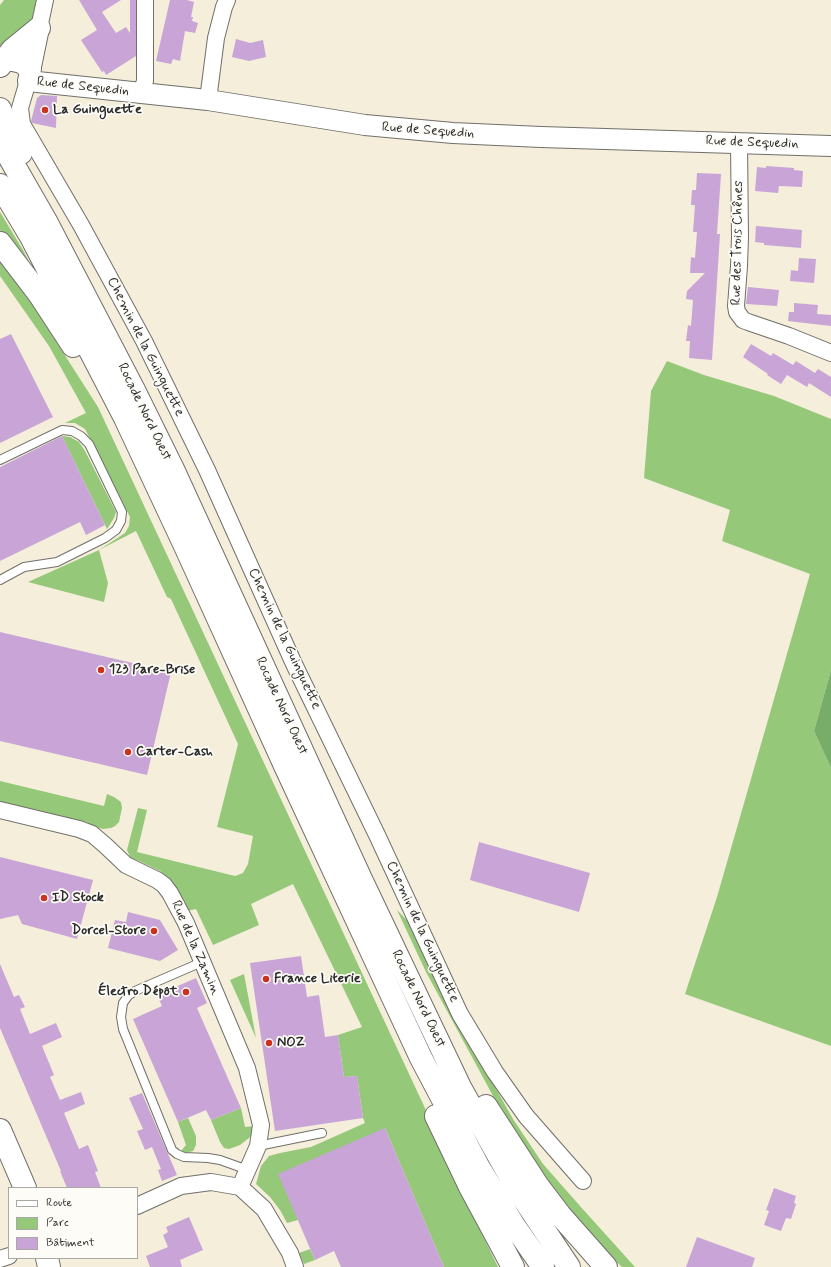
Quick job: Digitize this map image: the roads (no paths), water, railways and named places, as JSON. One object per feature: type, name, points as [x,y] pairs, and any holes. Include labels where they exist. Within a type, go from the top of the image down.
[{"type":"main road","points":[[2,63],[24,40],[39,28]]},
{"type":"main road","points":[[2,63],[13,60],[22,62],[29,75]]},
{"type":"main road","points":[[0,109],[11,136],[54,211],[94,293],[134,390]]},
{"type":"main road","name":"Rocade Nord Ouest","points":[[0,141],[47,223],[134,390],[176,476],[361,879],[460,1087],[517,1189],[569,1267]]},
{"type":"main road","name":"Rocade Nord Ouest","points":[[0,185],[30,235],[125,418],[394,1002],[425,1065],[478,1166],[513,1224],[543,1267]]},
{"type":"main road","points":[[0,243],[39,294],[100,387],[125,418]]},
{"type":"main road","points":[[361,879],[483,1102],[538,1186],[555,1209],[606,1267]]},
{"type":"main road","points":[[394,1002],[411,1058],[446,1140],[513,1267]]},
{"type":"main road","points":[[0,1130],[25,1187]]},
{"type":"street","points":[[29,75],[45,0]]},
{"type":"street","points":[[140,93],[145,81],[145,0]]},
{"type":"street","points":[[208,100],[216,38],[227,0]]},
{"type":"street","name":"Rue de Sequedin","points":[[29,75],[140,93],[208,100],[365,125],[446,133],[555,138],[739,142],[831,146]]},
{"type":"street","name":"Chemin de la Guinguette","points":[[29,75],[20,108],[22,124],[81,225],[148,348],[207,470],[294,664],[377,835],[460,1014],[495,1072],[526,1116],[583,1182]]},
{"type":"street","name":"Rue des Trois Chênes","points":[[739,142],[740,237],[736,306],[737,312],[743,320],[831,352]]},
{"type":"street","name":"Rue de la Zamin","points":[[0,810],[79,829],[92,834],[126,865],[157,880],[170,893],[186,923],[247,1068],[261,1125],[258,1146],[240,1187]]},
{"type":"street","points":[[138,1206],[181,1186],[211,1182],[240,1187],[264,1209],[290,1253],[295,1267]]},
{"type":"lane","points":[[0,460],[62,430],[72,431],[82,436],[89,444],[122,512],[121,521],[116,530],[106,538],[57,562],[24,567],[0,580]]},
{"type":"lane","points":[[202,962],[135,991],[128,996],[123,1003],[120,1017],[123,1029],[172,1150],[184,1157],[220,1160],[248,1170]]},
{"type":"lane","points":[[258,1146],[322,1133]]},
{"type":"place","name":"La Guinguette","points":[[45,110]]},
{"type":"place","name":"123 Pare-Brise","points":[[101,670]]},
{"type":"place","name":"Carter-Cash","points":[[128,752]]},
{"type":"place","name":"ID Stock","points":[[44,898]]},
{"type":"place","name":"Dorcel-Store","points":[[154,931]]},
{"type":"place","name":"France Literie","points":[[266,979]]},
{"type":"place","name":"Électro Dépôt","points":[[186,992]]},
{"type":"place","name":"NOZ","points":[[269,1043]]}]
